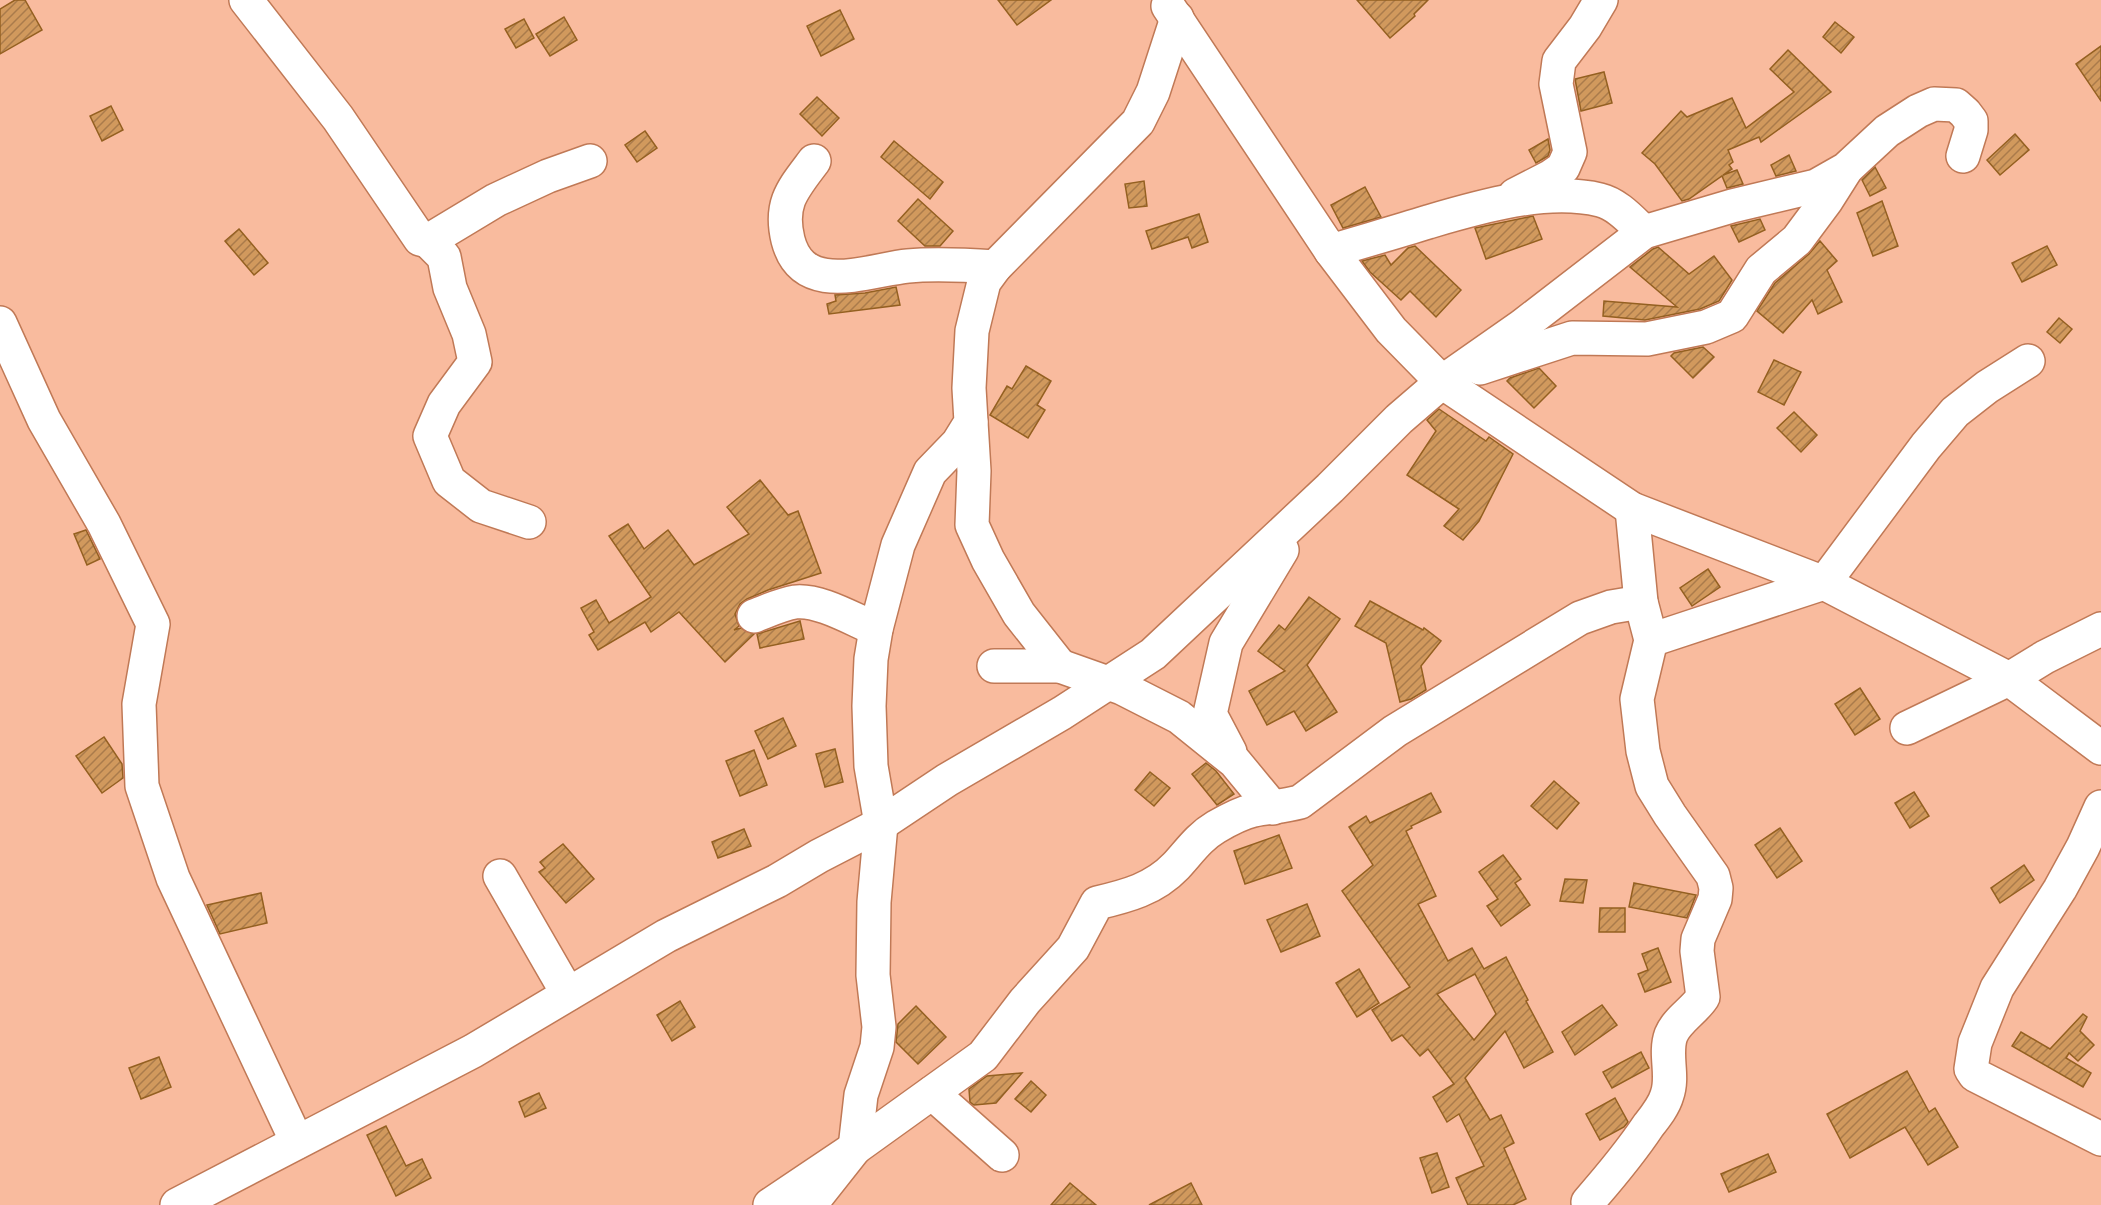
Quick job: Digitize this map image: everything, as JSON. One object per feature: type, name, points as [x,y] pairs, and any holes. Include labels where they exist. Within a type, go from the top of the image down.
[{"type":"street","points":[[246,0],[338,118],[420,239],[428,241],[444,257],[450,288],[470,334],[475,362],[444,404],[430,436],[449,481],[481,506],[529,522]]},
{"type":"street","points":[[1501,203],[1563,168],[1570,152],[1556,84],[1559,61],[1585,27],[1600,0]]},
{"type":"street","points":[[1170,9],[1331,251],[1391,330],[1442,382],[1632,509],[1824,584],[2009,679],[2099,752]]},
{"type":"street","points":[[1060,666],[1019,614],[988,560],[972,525],[974,471],[969,388],[972,332],[984,282],[995,267],[1138,122],[1153,92],[1170,9]]},
{"type":"street","points":[[177,1205],[223,1194],[297,1142],[473,1051],[666,936],[777,881],[881,824],[947,780],[1062,713],[1153,654],[1399,419],[1442,382],[1522,326],[1644,232],[1732,206],[1816,186],[1846,169],[1887,131],[1918,111],[1934,104],[1956,105],[1971,121],[1963,156]]},
{"type":"street","points":[[428,241],[496,200],[548,176],[590,161]]},
{"type":"street","points":[[814,161],[786,203],[785,224],[789,243],[797,259],[814,273],[834,277],[908,266],[995,267]]},
{"type":"street","points":[[1442,382],[1500,360],[1572,338],[1647,339],[1706,327],[1732,316],[1761,270],[1797,240],[1846,169]]},
{"type":"street","points":[[1331,251],[1483,206],[1533,197],[1575,197],[1601,200],[1621,212],[1644,232]]},
{"type":"street","points":[[0,323],[44,420],[104,524],[153,624],[139,704],[142,786],[173,878],[297,1142]]},
{"type":"street","points":[[1651,640],[1824,584],[1926,446],[1955,412],[2028,360]]},
{"type":"street","points":[[810,1205],[855,1148],[861,1095],[877,1047],[879,1027],[873,975],[874,902],[881,824],[871,766],[871,670],[876,629],[898,546],[930,472],[958,443],[971,422]]},
{"type":"street","points":[[1235,762],[1210,714],[1226,643],[1307,509]]},
{"type":"street","points":[[1590,1205],[1588,1203],[1632,1150],[1667,1095],[1670,1082],[1669,1044],[1671,1035],[1677,1025],[1697,1007],[1703,997],[1697,951],[1698,939],[1715,899],[1716,888],[1713,876],[1652,786],[1644,751],[1637,699],[1651,640],[1641,602],[1632,509]]},
{"type":"street","points":[[754,616],[793,602],[805,602],[876,629]]},
{"type":"street","points":[[770,1205],[855,1148],[983,1056],[1024,1001],[1073,948],[1097,903],[1129,896],[1156,883],[1175,867],[1199,838],[1231,818],[1254,810],[1300,802],[1395,731],[1580,618],[1611,607],[1641,602]]},
{"type":"street","points":[[1907,728],[2009,679],[2045,657],[2101,629]]},
{"type":"street","points":[[994,666],[1060,666],[1108,683],[1179,717],[1235,762],[1273,808]]},
{"type":"street","points":[[2101,807],[2060,890],[1997,988],[1975,1043],[1971,1069],[1975,1075],[2101,1139]]},
{"type":"street","points":[[500,876],[568,994]]},
{"type":"street","points":[[932,1093],[1002,1155]]},
{"type":"building","points":[[15,0],[25,0],[42,30],[0,54],[0,9]]},
{"type":"building","points":[[998,0],[1051,0],[1017,25]]},
{"type":"building","points":[[1357,0],[1428,0],[1414,14],[1415,16],[1390,38]]},
{"type":"building","points":[[840,10],[854,39],[821,56],[807,26]]},
{"type":"building","points":[[564,17],[577,40],[550,56],[536,34]]},
{"type":"building","points":[[524,19],[534,38],[516,48],[505,29]]},
{"type":"building","points":[[1835,22],[1854,37],[1841,53],[1823,37]]},
{"type":"building","points":[[2101,46],[2101,101],[2076,64]]},
{"type":"building","points":[[1788,50],[1831,92],[1761,142],[1759,137],[1728,150],[1733,162],[1729,165],[1732,169],[1723,175],[1737,170],[1743,184],[1727,188],[1722,176],[1689,199],[1682,201],[1655,164],[1642,153],[1681,111],[1687,117],[1732,98],[1746,128],[1794,92],[1770,69]]},
{"type":"building","points":[[1604,72],[1612,103],[1581,111],[1575,79]]},
{"type":"building","points":[[817,97],[839,118],[822,136],[800,114]]},
{"type":"building","points":[[111,106],[123,130],[102,141],[90,116]]},
{"type":"building","points":[[645,131],[657,148],[637,162],[625,145]]},
{"type":"building","points":[[2015,134],[2029,150],[2000,175],[1987,160]]},
{"type":"building","points":[[1548,139],[1550,150],[1548,156],[1536,163],[1529,150]]},
{"type":"building","points":[[894,141],[943,182],[930,199],[881,157]]},
{"type":"building","points":[[1789,155],[1796,171],[1776,176],[1771,165]]},
{"type":"building","points":[[1875,167],[1886,188],[1870,196],[1862,180]]},
{"type":"building","points":[[1144,181],[1147,206],[1129,208],[1125,184]]},
{"type":"building","points":[[1365,187],[1381,217],[1343,228],[1331,205]]},
{"type":"building","points":[[918,199],[953,231],[940,246],[925,246],[898,221]]},
{"type":"building","points":[[1882,201],[1898,246],[1873,256],[1857,213]]},
{"type":"building","points":[[1199,214],[1208,242],[1192,248],[1188,237],[1152,249],[1146,231]]},
{"type":"building","points":[[1533,216],[1542,239],[1486,259],[1475,228]]},
{"type":"building","points":[[1760,219],[1765,230],[1739,242],[1731,226]]},
{"type":"building","points":[[239,229],[268,263],[254,275],[225,241]]},
{"type":"building","points":[[1820,241],[1837,261],[1827,270],[1842,302],[1818,314],[1812,300],[1783,333],[1757,311],[1775,283],[1809,254]]},
{"type":"building","points":[[1415,246],[1461,290],[1436,317],[1410,291],[1401,300],[1370,272],[1362,261],[1385,255],[1391,265],[1408,248]]},
{"type":"building","points":[[2047,246],[2057,265],[2022,282],[2012,263]]},
{"type":"building","points":[[1658,247],[1689,274],[1714,256],[1732,280],[1719,301],[1700,309],[1645,320],[1603,316],[1604,301],[1677,307],[1630,267]]},
{"type":"building","points":[[896,287],[900,305],[829,314],[827,304],[836,301],[835,295],[865,293]]},
{"type":"building","points":[[2059,318],[2072,329],[2060,343],[2047,332]]},
{"type":"building","points":[[1703,347],[1714,357],[1693,378],[1671,356],[1674,353]]},
{"type":"building","points":[[1774,360],[1801,372],[1784,405],[1758,392]]},
{"type":"building","points":[[1026,366],[1051,381],[1037,405],[1045,410],[1028,438],[990,415],[1007,386],[1012,389]]},
{"type":"building","points":[[1539,368],[1556,386],[1534,408],[1507,381]]},
{"type":"building","points":[[1439,409],[1486,441],[1489,437],[1513,454],[1479,521],[1463,540],[1444,526],[1459,509],[1407,475],[1436,431],[1427,420]]},
{"type":"building","points":[[1794,412],[1817,435],[1801,452],[1777,428]]},
{"type":"building","points":[[760,480],[788,515],[798,511],[821,573],[768,590],[740,604],[735,614],[739,626],[734,630],[741,628],[754,634],[725,662],[679,612],[651,632],[645,622],[598,650],[589,635],[594,632],[581,608],[596,600],[609,623],[651,597],[609,536],[628,524],[644,549],[668,530],[694,565],[749,534],[727,507]]},
{"type":"building","points":[[86,530],[100,559],[87,565],[74,534]]},
{"type":"building","points":[[1708,569],[1720,587],[1692,606],[1680,588]]},
{"type":"building","points":[[1309,597],[1340,619],[1307,665],[1337,712],[1306,731],[1294,711],[1267,725],[1249,691],[1285,671],[1258,651],[1279,625],[1285,630]]},
{"type":"building","points":[[1370,601],[1423,630],[1424,628],[1441,641],[1421,666],[1426,690],[1411,699],[1400,702],[1386,643],[1355,626]]},
{"type":"building","points":[[800,621],[804,639],[760,648],[757,634]]},
{"type":"building","points":[[1860,688],[1880,719],[1855,735],[1835,704]]},
{"type":"building","points":[[783,718],[796,746],[768,759],[755,731]]},
{"type":"building","points":[[104,737],[122,764],[123,778],[102,793],[76,756]]},
{"type":"building","points":[[835,749],[843,782],[825,787],[816,754]]},
{"type":"building","points":[[754,750],[767,785],[740,796],[726,761]]},
{"type":"building","points":[[1206,763],[1216,771],[1234,794],[1217,805],[1192,774]]},
{"type":"building","points":[[1150,772],[1170,788],[1154,806],[1135,790]]},
{"type":"building","points":[[1554,781],[1579,803],[1557,829],[1531,806]]},
{"type":"building","points":[[1914,792],[1929,816],[1910,828],[1895,803]]},
{"type":"building","points":[[1431,793],[1441,812],[1411,826],[1412,828],[1406,831],[1436,896],[1418,904],[1448,961],[1472,948],[1484,969],[1506,957],[1553,1052],[1524,1068],[1505,1031],[1465,1078],[1490,1120],[1501,1115],[1514,1143],[1504,1148],[1526,1199],[1513,1205],[1468,1205],[1456,1178],[1484,1166],[1459,1114],[1447,1122],[1433,1097],[1454,1084],[1428,1049],[1420,1056],[1402,1035],[1392,1041],[1372,1010],[1410,987],[1342,891],[1373,865],[1349,827],[1366,816],[1370,823]],"holes":[[[1475,974],[1496,1014],[1474,1040],[1437,994]]]},
{"type":"building","points":[[1780,828],[1802,861],[1777,878],[1755,845]]},
{"type":"building","points":[[744,829],[751,846],[718,858],[712,842]]},
{"type":"building","points":[[1279,835],[1292,868],[1245,884],[1234,851]]},
{"type":"building","points":[[563,844],[594,879],[566,903],[539,872],[545,868],[540,862]]},
{"type":"building","points":[[1503,855],[1521,879],[1515,883],[1530,905],[1501,926],[1487,906],[1498,899],[1479,872]]},
{"type":"building","points":[[2024,865],[2034,880],[2000,903],[1991,888]]},
{"type":"building","points":[[1565,879],[1587,880],[1583,903],[1560,901]]},
{"type":"building","points":[[1634,883],[1696,895],[1687,918],[1629,907]]},
{"type":"building","points":[[261,893],[267,923],[220,934],[207,905]]},
{"type":"building","points":[[1307,904],[1320,936],[1281,952],[1267,920]]},
{"type":"building","points":[[1600,908],[1625,908],[1625,932],[1599,932]]},
{"type":"building","points":[[1658,948],[1671,982],[1645,992],[1638,974],[1648,970],[1642,954]]},
{"type":"building","points":[[1359,969],[1379,1003],[1357,1017],[1336,983]]},
{"type":"building","points":[[680,1001],[695,1027],[672,1041],[657,1015]]},
{"type":"building","points":[[1602,1005],[1617,1025],[1575,1055],[1562,1032]]},
{"type":"building","points":[[916,1006],[946,1037],[918,1064],[896,1042],[898,1024]]},
{"type":"building","points":[[2083,1014],[2087,1017],[2080,1031],[2094,1045],[2078,1061],[2069,1053],[2066,1058],[2091,1073],[2083,1087],[2012,1046],[2021,1032],[2050,1049]]},
{"type":"building","points":[[1641,1052],[1649,1068],[1612,1088],[1603,1072]]},
{"type":"building","points":[[159,1057],[171,1087],[141,1099],[129,1068]]},
{"type":"building","points":[[1907,1071],[1929,1112],[1935,1108],[1958,1147],[1928,1165],[1905,1127],[1850,1158],[1827,1114]]},
{"type":"building","points":[[1022,1073],[996,1103],[974,1105],[970,1102],[969,1089],[987,1076]]},
{"type":"building","points":[[1031,1081],[1046,1095],[1031,1112],[1015,1099]]},
{"type":"building","points":[[539,1093],[546,1108],[525,1117],[519,1102]]},
{"type":"building","points":[[1615,1098],[1628,1122],[1624,1127],[1600,1140],[1586,1114]]},
{"type":"building","points":[[386,1126],[406,1166],[422,1159],[431,1178],[396,1196],[367,1135]]},
{"type":"building","points":[[1437,1153],[1449,1187],[1432,1193],[1420,1158]]},
{"type":"building","points":[[1768,1154],[1776,1172],[1729,1192],[1721,1174]]},
{"type":"building","points":[[1070,1183],[1096,1205],[1051,1205]]},
{"type":"building","points":[[1191,1183],[1202,1205],[1149,1205]]}]
